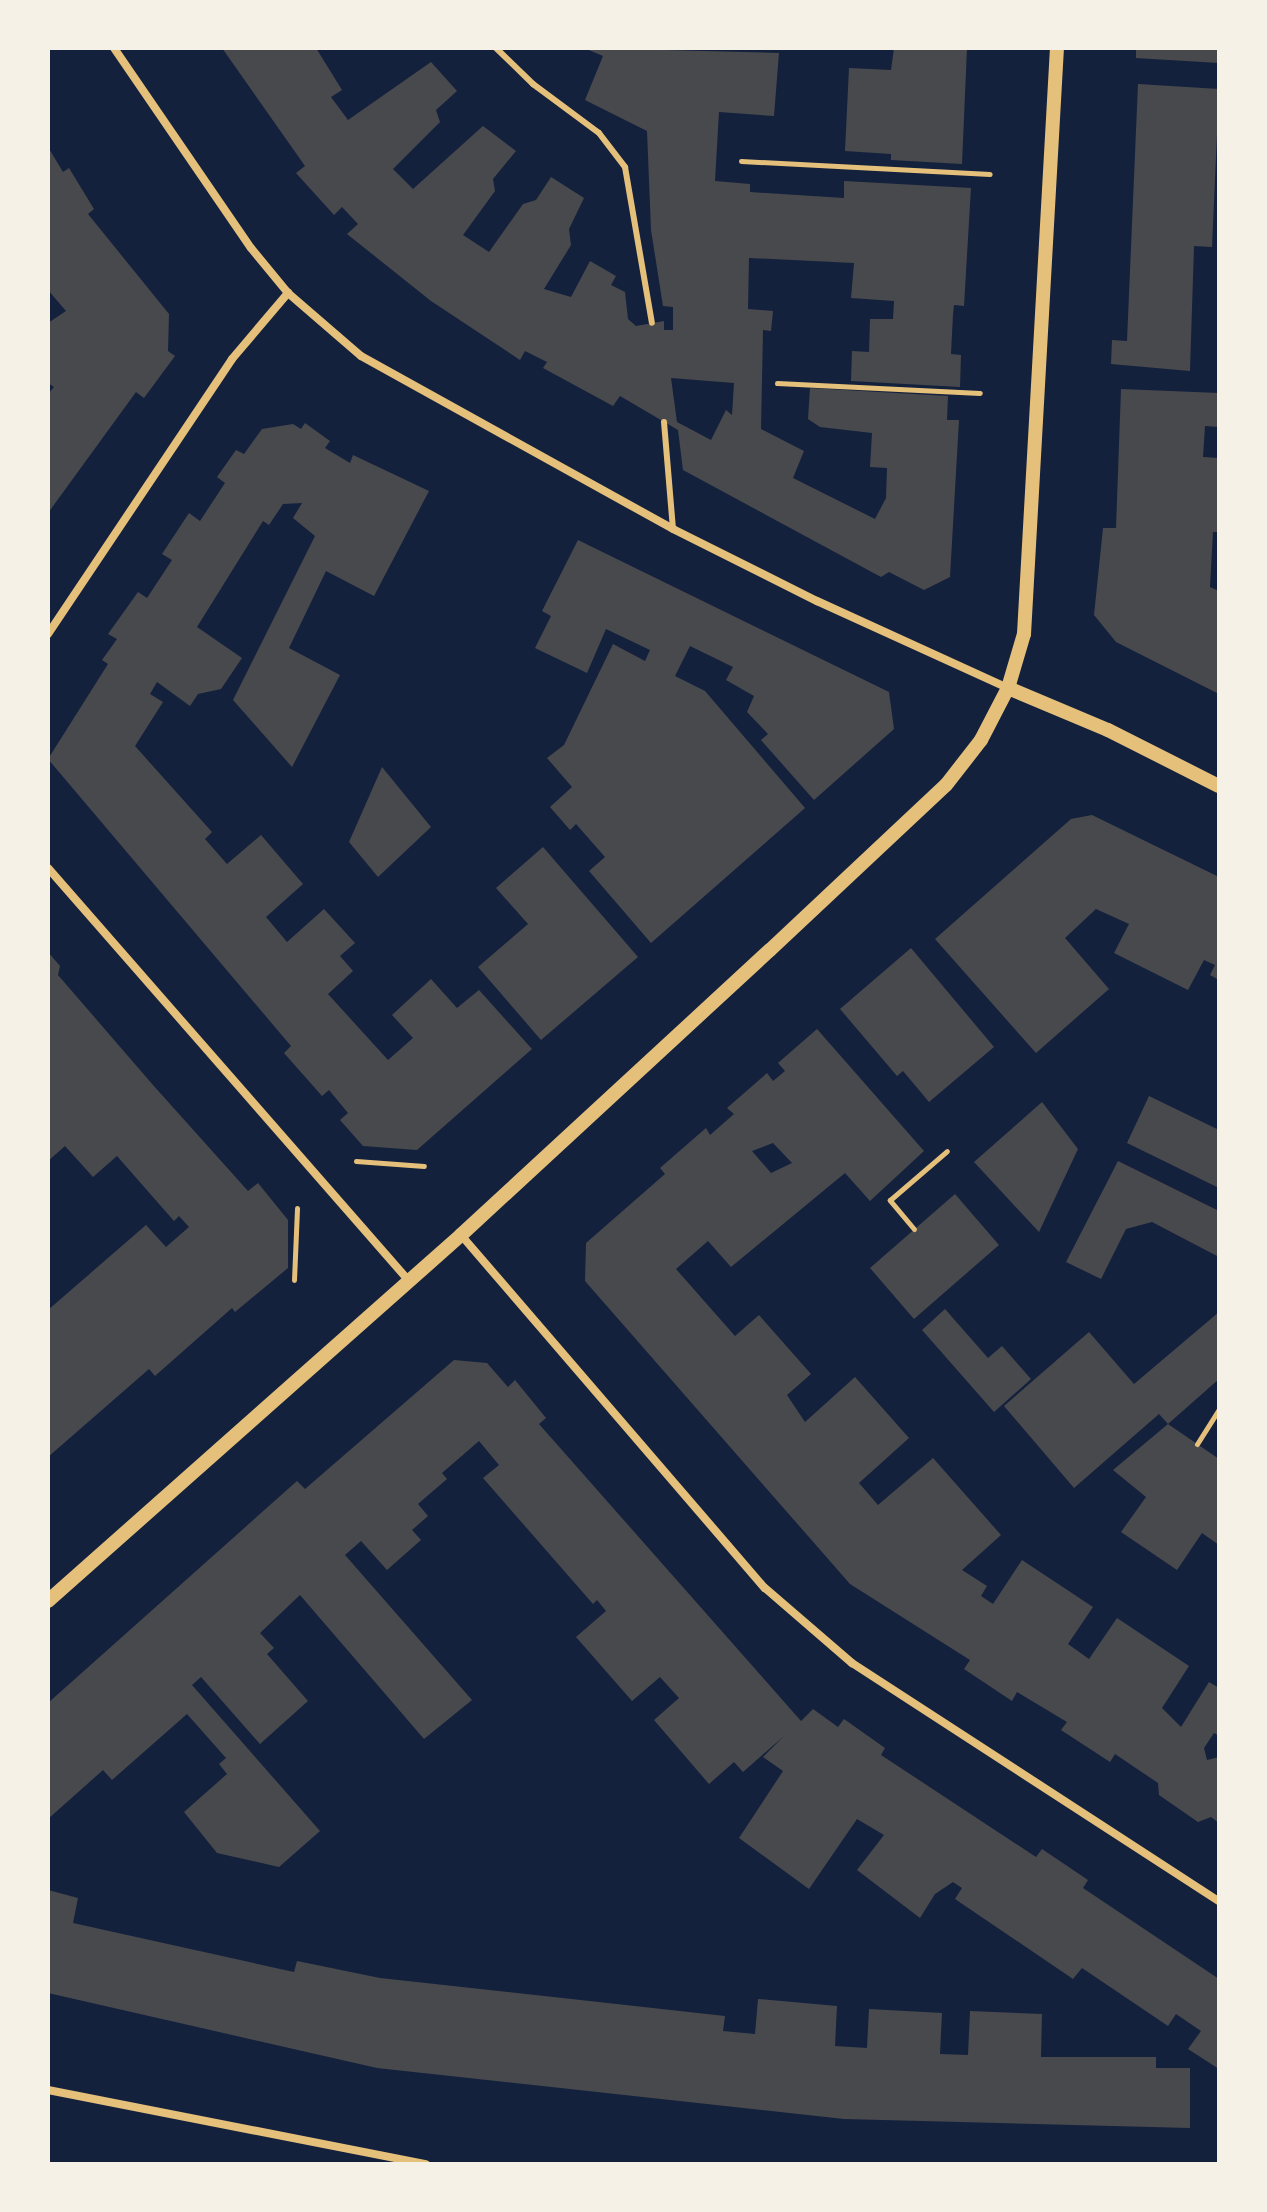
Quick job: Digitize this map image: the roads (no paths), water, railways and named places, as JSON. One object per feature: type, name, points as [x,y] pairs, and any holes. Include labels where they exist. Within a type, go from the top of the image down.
[{"type":"street","points":[[114,48],[186,158],[288,293],[361,356],[673,529],[817,601],[1108,730],[1219,786]]},
{"type":"street","points":[[48,1601],[461,1235],[946,785],[981,740],[1008,688],[1024,634],[1030,578],[1057,48]]},
{"type":"street","points":[[48,634],[232,359],[288,293]]},
{"type":"street","points":[[48,868],[409,1281]]},
{"type":"street","points":[[461,1235],[765,1588],[852,1663],[1219,1901]]},
{"type":"street","points":[[48,2090],[426,2164]]},
{"type":"lane","points":[[496,48],[533,84],[599,133],[625,167],[652,323]]},
{"type":"lane","points":[[664,422],[673,529]]}]
